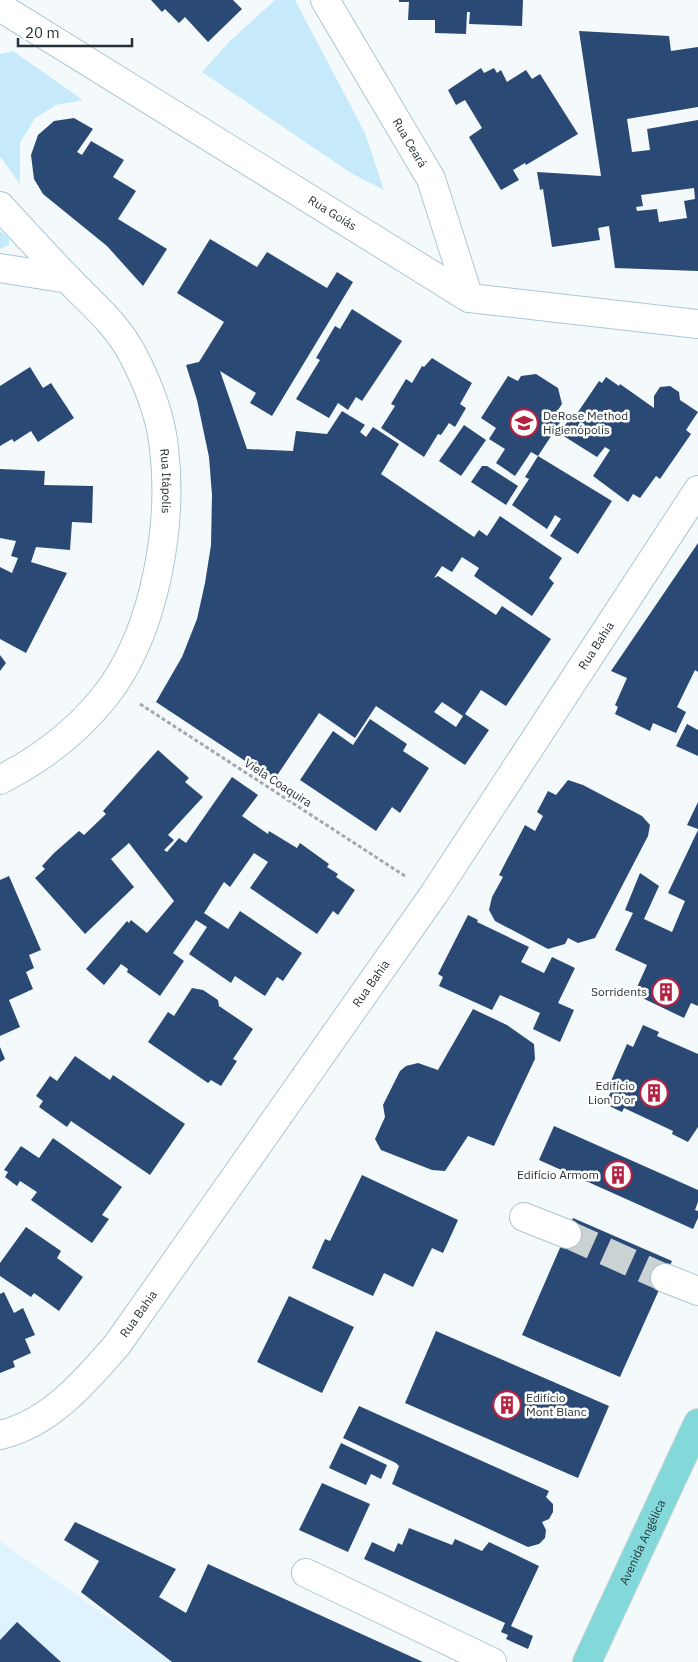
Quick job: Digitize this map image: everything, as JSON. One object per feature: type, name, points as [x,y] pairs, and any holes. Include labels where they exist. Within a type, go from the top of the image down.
[{"type":"main road","name":"Avenida Angélica","points":[[587,1662],[698,1423]]},
{"type":"street","name":"Rua Ceará","points":[[325,0],[431,179],[469,298]]},
{"type":"street","name":"Rua Goiás","points":[[0,7],[12,26],[469,298],[698,324]]},
{"type":"street","name":"Rua Itápolis","points":[[0,206],[68,279],[100,310],[132,354],[152,400],[164,447],[166,510],[157,573],[143,629],[112,686],[80,724],[31,764],[0,780]]},
{"type":"street","points":[[0,268],[68,279]]},
{"type":"street","name":"Rua Bahia","points":[[0,1435],[13,1432],[51,1411],[85,1382],[117,1345],[434,894],[698,490]]},
{"type":"street","points":[[524,1217],[566,1234]]},
{"type":"street","points":[[665,1278],[698,1291]]},
{"type":"street","points":[[306,1573],[492,1662]]},
{"type":"path","name":"Viela Coaquira","points":[[112,686],[434,894]]},
{"type":"shaded area","points":[[275,0],[295,0],[365,133],[384,190],[351,173],[202,72],[230,41]]},
{"type":"shaded area","points":[[13,51],[83,100],[56,105],[35,118],[20,143],[20,184],[0,156],[0,54]]},
{"type":"shaded area","points":[[0,231],[9,238],[9,245],[0,249]]},
{"type":"shaded area","points":[[0,1541],[172,1662],[0,1662]]},
{"type":"building","points":[[151,0],[233,0],[242,9],[208,42],[185,17],[179,23],[165,9],[162,12]]},
{"type":"building","points":[[399,0],[523,0],[522,26],[469,24],[470,12],[467,12],[466,34],[435,33],[435,20],[408,20],[409,2],[399,2]]},
{"type":"building","points":[[579,31],[669,36],[671,51],[698,47],[698,107],[627,119],[632,152],[650,150],[647,129],[698,120],[698,271],[615,268],[609,226],[598,228],[600,240],[552,247],[543,189],[540,190],[537,172],[601,176]],"holes":[[[694,188],[695,199],[684,201],[687,218],[659,222],[657,209],[637,211],[636,207],[643,206],[641,195]]]},
{"type":"building","points":[[481,68],[484,73],[494,68],[497,73],[501,70],[507,82],[526,70],[532,79],[540,74],[578,134],[526,165],[525,163],[513,170],[519,180],[501,190],[469,137],[482,128],[465,100],[456,105],[448,90]]},
{"type":"building","points":[[74,118],[93,129],[77,152],[82,155],[91,141],[124,160],[113,177],[136,191],[118,219],[167,249],[143,286],[107,246],[43,194],[34,179],[31,155],[38,135],[54,121]]},
{"type":"building","points":[[210,239],[257,267],[267,252],[327,288],[337,272],[353,282],[272,416],[250,403],[256,393],[220,371],[247,449],[293,451],[296,431],[327,434],[342,411],[365,425],[360,432],[366,437],[373,427],[399,444],[381,474],[474,537],[479,530],[487,536],[500,516],[562,558],[549,578],[554,583],[532,616],[474,576],[479,568],[462,557],[452,572],[442,566],[434,578],[438,576],[496,615],[502,606],[551,639],[506,706],[481,690],[465,714],[489,730],[465,765],[376,706],[355,738],[319,713],[274,780],[156,702],[182,657],[197,619],[211,545],[212,495],[209,457],[197,400],[186,365],[199,362],[224,322],[177,293]],"holes":[[[442,702],[463,716],[456,727],[434,712]]]},
{"type":"building","points":[[352,309],[402,341],[362,401],[356,397],[348,410],[338,403],[329,418],[296,399],[320,360],[316,358],[335,326],[340,329]]},
{"type":"building","points":[[432,358],[472,383],[460,404],[466,408],[455,427],[449,423],[441,435],[438,434],[424,457],[381,428],[395,406],[391,404],[406,379],[412,383],[422,366],[424,367]]},
{"type":"building","points":[[30,367],[43,388],[51,383],[74,418],[38,442],[31,431],[14,442],[12,439],[0,446],[0,386]]},
{"type":"building","name":"DeRose Method Higienópolis","points":[[536,374],[558,388],[562,404],[558,410],[565,415],[538,456],[531,452],[515,476],[496,463],[505,449],[489,439],[496,428],[481,418],[508,376],[518,381],[521,376]]},
{"type":"building","points":[[606,377],[619,386],[620,384],[654,408],[654,396],[660,387],[670,386],[679,392],[680,400],[698,412],[686,430],[691,434],[660,479],[656,476],[640,498],[633,494],[628,502],[593,476],[610,450],[605,447],[597,457],[562,435],[565,432],[562,430],[573,413],[576,415],[599,381],[602,383]]},
{"type":"building","points":[[464,425],[486,440],[461,476],[439,461]]},
{"type":"building","points":[[538,456],[612,501],[578,554],[550,536],[561,519],[555,515],[547,529],[512,505],[529,479],[525,477]]},
{"type":"building","points":[[482,466],[487,466],[518,486],[506,505],[471,482]]},
{"type":"building","points":[[0,469],[45,471],[44,485],[93,486],[92,523],[72,522],[70,550],[36,547],[31,562],[67,573],[26,653],[0,639],[0,567],[12,573],[18,558],[11,556],[16,541],[0,538]]},
{"type":"building","points":[[698,543],[698,672],[695,670],[677,707],[686,712],[676,733],[653,723],[650,731],[615,714],[618,707],[615,705],[627,678],[611,671]]},
{"type":"building","points":[[0,655],[6,663],[0,671]]},
{"type":"building","points":[[370,719],[407,744],[403,751],[429,768],[400,813],[392,807],[376,831],[300,780],[333,731],[353,745]]},
{"type":"building","points":[[687,724],[698,730],[698,756],[676,746]]},
{"type":"building","points":[[158,750],[189,778],[185,782],[203,797],[168,835],[174,840],[164,850],[167,852],[179,838],[186,843],[232,777],[258,795],[242,816],[268,834],[269,831],[297,848],[300,843],[329,864],[327,867],[338,874],[336,877],[355,890],[338,915],[333,911],[317,934],[250,888],[268,862],[254,853],[230,887],[224,882],[204,913],[228,929],[240,911],[302,953],[283,981],[277,977],[265,996],[235,976],[231,983],[189,954],[207,927],[196,920],[173,953],[184,961],[160,996],[127,972],[128,969],[121,964],[104,985],[86,969],[127,921],[129,923],[131,920],[147,933],[174,901],[129,843],[111,859],[134,887],[85,934],[35,878],[45,869],[42,866],[54,853],[79,831],[84,835],[106,814],[103,811]]},
{"type":"building","points":[[568,780],[583,785],[642,816],[650,825],[648,836],[595,938],[578,943],[568,938],[565,944],[548,949],[495,921],[489,910],[492,897],[503,877],[499,875],[525,825],[535,831],[543,816],[537,812],[548,791],[556,795]]},
{"type":"building","points":[[698,802],[698,829],[687,825]]},
{"type":"building","points":[[698,830],[698,1006],[691,1003],[684,1018],[634,994],[647,965],[615,950],[633,913],[625,910],[640,873],[659,886],[644,919],[672,932],[685,901],[668,893]]},
{"type":"building","points":[[9,876],[41,950],[29,955],[34,968],[26,972],[33,989],[9,1000],[20,1027],[0,1036],[0,880]]},
{"type":"building","points":[[468,915],[478,920],[477,922],[529,947],[521,962],[544,973],[552,957],[575,968],[558,1003],[574,1010],[560,1042],[533,1029],[540,1013],[500,995],[492,1010],[439,986],[443,977],[438,974]]},
{"type":"building","points":[[192,988],[203,990],[218,1000],[219,1006],[253,1029],[233,1059],[237,1061],[221,1086],[211,1080],[208,1083],[148,1042],[168,1012],[174,1016]]},
{"type":"building","points":[[473,1009],[507,1025],[534,1044],[535,1059],[494,1146],[468,1136],[445,1171],[432,1170],[381,1150],[375,1139],[385,1117],[383,1105],[400,1071],[406,1066],[418,1063],[438,1070]]},
{"type":"building","name":"Edifício Lion D'or","points":[[643,1025],[659,1032],[657,1036],[698,1054],[698,1127],[688,1142],[672,1134],[673,1131],[624,1108],[622,1112],[605,1104],[615,1083],[611,1081],[627,1044],[633,1047]]},
{"type":"building","points":[[0,1047],[5,1059],[0,1062]]},
{"type":"building","points":[[75,1056],[110,1080],[113,1075],[185,1124],[150,1175],[71,1121],[67,1127],[39,1107],[43,1101],[36,1096],[50,1076],[57,1081]]},
{"type":"building","name":"Edifício Armom","points":[[554,1126],[698,1190],[698,1202],[695,1210],[698,1211],[698,1218],[693,1229],[539,1160]]},
{"type":"building","points":[[53,1138],[122,1187],[102,1215],[109,1219],[92,1243],[31,1200],[37,1192],[20,1181],[17,1186],[5,1177],[8,1172],[4,1170],[21,1146],[39,1158]]},
{"type":"building","points":[[362,1175],[458,1220],[443,1253],[432,1248],[413,1287],[384,1273],[373,1296],[312,1268],[325,1239],[330,1241]]},
{"type":"building","points":[[573,1218],[672,1261],[620,1377],[522,1335]]},
{"type":"building","points":[[26,1227],[61,1251],[57,1258],[83,1277],[59,1311],[34,1293],[31,1297],[0,1276],[0,1263]]},
{"type":"building","points":[[4,1292],[14,1313],[23,1308],[35,1335],[25,1339],[31,1353],[13,1361],[15,1367],[0,1373],[0,1294]]},
{"type":"building","points":[[289,1296],[354,1327],[322,1393],[257,1362]]},
{"type":"building","name":"Edifício Mont Blanc","points":[[436,1331],[609,1406],[578,1478],[405,1403]]},
{"type":"building","points":[[359,1406],[549,1491],[546,1497],[553,1504],[553,1512],[549,1519],[542,1522],[546,1530],[545,1538],[539,1544],[528,1547],[392,1484],[399,1466],[396,1463],[343,1438]]},
{"type":"building","points":[[341,1443],[387,1465],[381,1479],[371,1474],[366,1485],[329,1468]]},
{"type":"building","points":[[322,1483],[370,1504],[348,1552],[299,1530]]},
{"type":"building","points":[[75,1522],[176,1569],[159,1597],[186,1613],[208,1564],[423,1662],[172,1662],[81,1592],[99,1561],[64,1540]]},
{"type":"building","points":[[409,1528],[452,1545],[455,1539],[482,1551],[489,1542],[539,1566],[511,1626],[533,1636],[528,1649],[506,1639],[508,1635],[501,1632],[505,1623],[364,1559],[372,1542],[394,1552],[398,1543],[402,1545]]},
{"type":"building","points":[[17,1622],[61,1662],[0,1662],[0,1640]]},
{"type":"tunnel","points":[[567,1234],[665,1278]]},
{"type":"place","name":"DeRose Method Higienópolis","points":[[524,423]]},
{"type":"place","name":"Sorridents","points":[[666,992]]},
{"type":"place","name":"Edifício Lion D'or","points":[[654,1093]]},
{"type":"place","name":"Edifício Armom","points":[[618,1175]]},
{"type":"place","name":"Edifício Mont Blanc","points":[[507,1405]]}]
